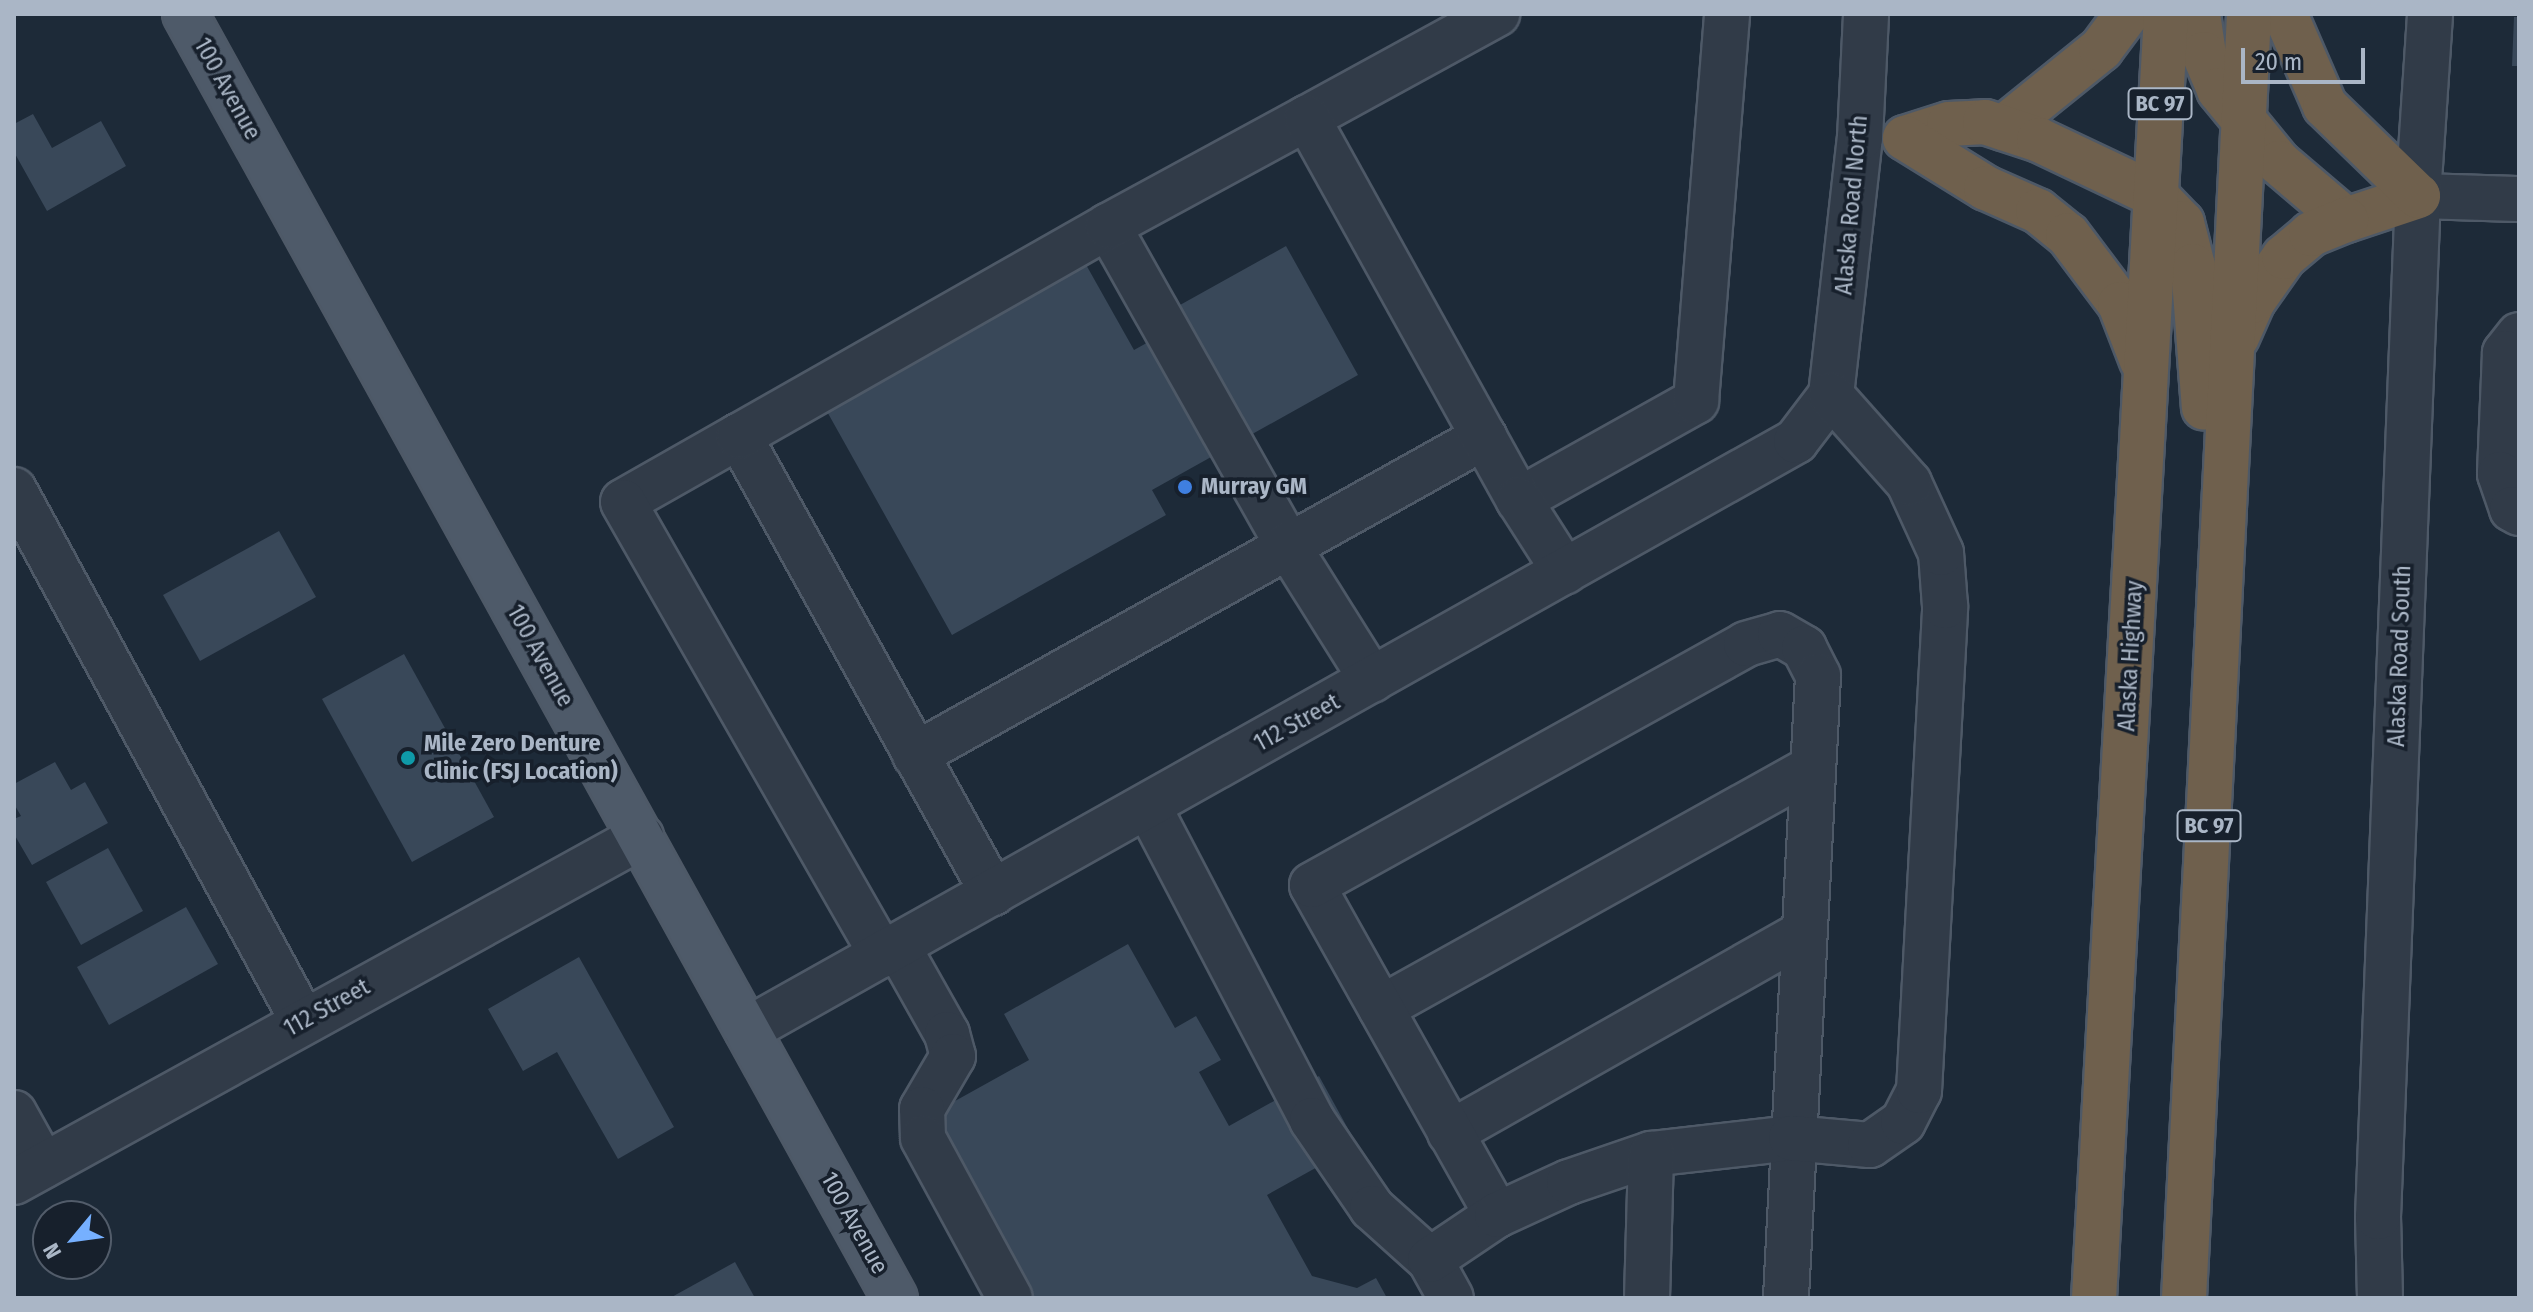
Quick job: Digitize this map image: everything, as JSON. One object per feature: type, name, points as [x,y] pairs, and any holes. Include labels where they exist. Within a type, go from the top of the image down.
[{"type":"highway","points":[[2003,128],[2101,49],[2127,14]]},
{"type":"highway","name":"Alaska Highway","points":[[2094,1298],[2166,14]]},
{"type":"highway","points":[[2198,14],[2204,54],[2219,90],[2279,163],[2346,220]]},
{"type":"highway","name":"BC 97","points":[[2184,1298],[2221,606],[2229,354],[2249,14]]},
{"type":"highway","points":[[2229,354],[2253,301],[2284,257],[2311,234],[2418,196],[2325,106],[2285,14]]},
{"type":"highway","points":[[1905,138],[1949,124],[1985,122],[2155,195],[2182,223],[2193,266],[2221,606]]},
{"type":"highway","points":[[1905,138],[1986,188],[2038,211],[2068,235],[2120,304],[2148,375]]},
{"type":"main road","name":"100 Avenue","points":[[185,14],[895,1298]]},
{"type":"street","points":[[1010,1298],[923,1138],[922,1109],[953,1056],[947,1034],[890,951],[623,502],[1098,232],[1497,14]]},
{"type":"street","points":[[1519,500],[1696,401],[1727,14]]},
{"type":"street","name":"Alaska Road North","points":[[1831,395],[1860,138],[1866,14]]},
{"type":"street","name":"Alaska Road South","points":[[2380,1298],[2378,1217],[2418,196],[2430,14]]},
{"type":"street","points":[[1307,118],[1519,500],[1565,572]]},
{"type":"street","points":[[1860,138],[1905,138]]},
{"type":"street","points":[[2418,196],[2519,199]]},
{"type":"street","points":[[1098,232],[1277,552],[1372,680]]},
{"type":"street","points":[[2519,335],[2505,353],[2500,474],[2512,509],[2519,513]]},
{"type":"street","name":"112 Street","points":[[747,1030],[1796,441],[1831,395]]},
{"type":"street","points":[[1430,1260],[1497,1215],[1569,1182],[1651,1154],[1791,1138],[1870,1145],[1903,1122],[1919,1091],[1945,606],[1941,553],[1926,512],[1889,457],[1831,395]]},
{"type":"street","points":[[739,436],[993,893]]},
{"type":"street","points":[[915,755],[1484,437]]},
{"type":"street","points":[[14,490],[303,1021]]},
{"type":"street","points":[[1497,1215],[1312,885],[1746,644],[1780,634],[1804,648],[1818,676],[1791,1138],[1786,1298]]},
{"type":"street","points":[[1381,1008],[1812,768]]},
{"type":"street","points":[[1148,806],[1312,1120],[1372,1208],[1430,1260],[1451,1298]]},
{"type":"street","name":"112 Street","points":[[28,1173],[641,837]]},
{"type":"street","points":[[1450,1133],[1802,934]]},
{"type":"street","points":[[14,1113],[28,1173]]},
{"type":"street","points":[[1647,1298],[1651,1154]]},
{"type":"building","points":[[2514,17],[2519,17],[2519,66],[2512,66]]},
{"type":"building","points":[[33,114],[52,148],[101,121],[126,166],[47,211],[14,152],[14,124]]},
{"type":"building","points":[[1286,246],[1358,375],[1152,490],[1166,515],[952,635],[820,399],[1080,254],[1134,350],[1188,320],[1180,305]]},
{"type":"building","points":[[279,531],[316,597],[200,661],[163,595]]},
{"type":"building","name":"Mile Zero Denture Clinic (FSJ Location)","points":[[404,654],[494,817],[412,862],[322,699]]},
{"type":"building","points":[[55,762],[71,790],[85,782],[108,823],[32,865],[14,834],[14,819],[21,816],[14,804],[14,784]]},
{"type":"building","points":[[108,848],[143,911],[81,945],[46,882]]},
{"type":"building","points":[[186,907],[218,964],[109,1025],[77,967]]},
{"type":"building","points":[[1128,944],[1175,1028],[1196,1016],[1221,1060],[1199,1072],[1229,1126],[1319,1076],[1357,1145],[1267,1195],[1312,1276],[1357,1288],[1376,1278],[1387,1298],[1029,1298],[928,1116],[1029,1060],[1004,1014]]},
{"type":"building","points":[[579,957],[674,1127],[618,1159],[557,1052],[523,1071],[488,1009]]},
{"type":"building","points":[[735,1262],[755,1298],[670,1298]]},
{"type":"place","name":"Murray GM","points":[[1185,487]]},
{"type":"place","name":"Mile Zero Denture Clinic (FSJ Location)","points":[[408,758]]}]
